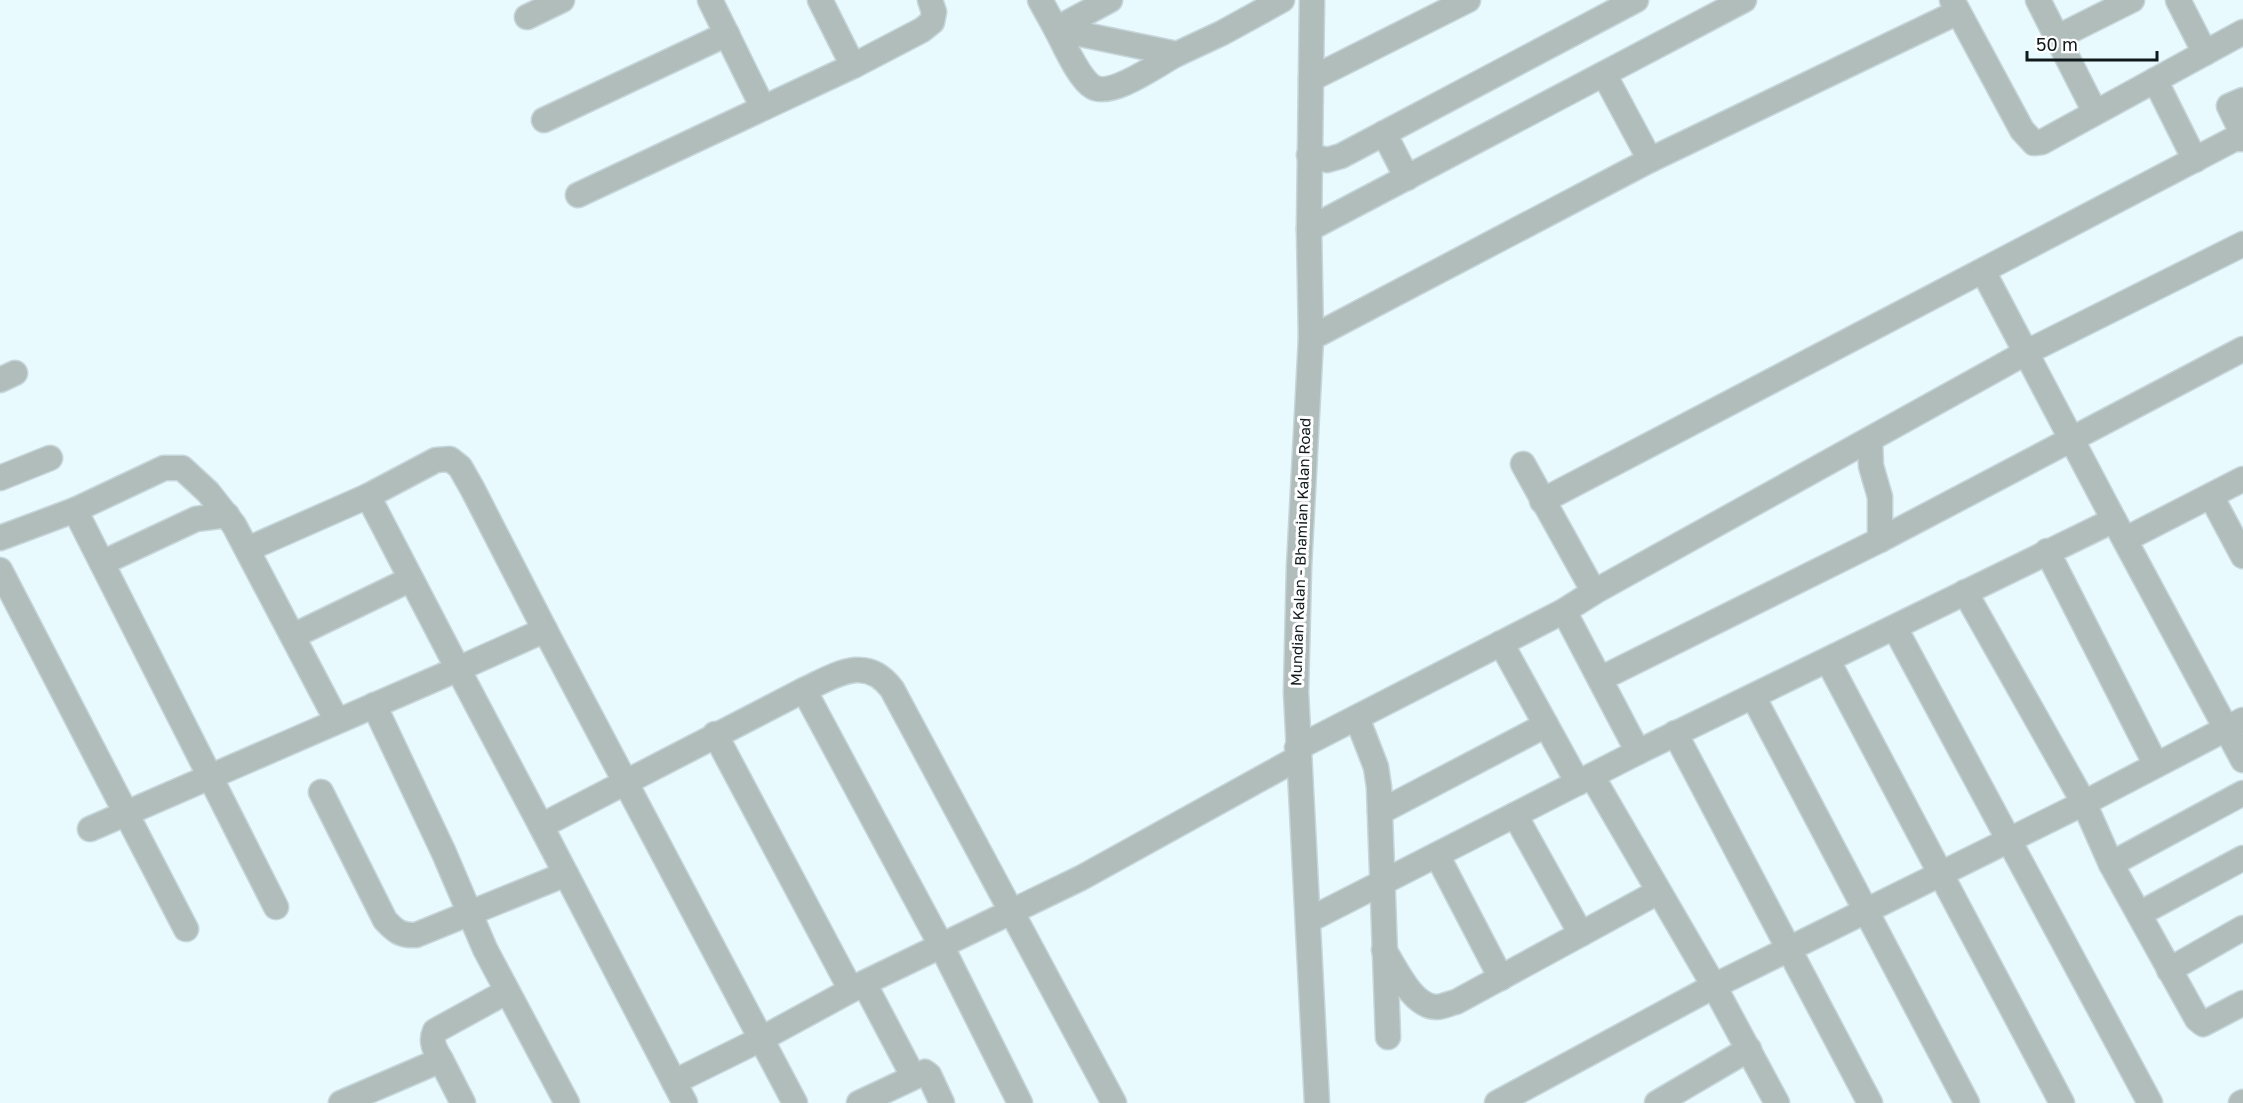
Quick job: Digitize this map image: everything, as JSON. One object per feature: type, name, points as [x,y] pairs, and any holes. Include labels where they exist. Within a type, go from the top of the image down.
[{"type":"street","points":[[527,16],[562,0]]},
{"type":"street","points":[[710,0],[763,108]]},
{"type":"street","points":[[820,0],[853,66]]},
{"type":"street","points":[[578,195],[853,66],[932,22],[934,12],[930,0]]},
{"type":"street","points":[[1040,0],[1083,76],[1093,87],[1105,90],[1119,86],[1282,0]]},
{"type":"street","points":[[1056,29],[1110,0]]},
{"type":"street","name":"Mundian Kalan - Bhamian Kalan Road","points":[[1312,0],[1309,155],[1311,338],[1299,567],[1297,753],[1309,920],[1317,1103]]},
{"type":"street","points":[[1311,79],[1468,0]]},
{"type":"street","points":[[1309,155],[1327,160],[1384,133],[1636,0]]},
{"type":"street","points":[[1309,229],[1604,74],[1702,10],[1744,0]]},
{"type":"street","points":[[2038,0],[2095,112]]},
{"type":"street","points":[[2058,37],[2132,0]]},
{"type":"street","points":[[2178,0],[2205,53]]},
{"type":"street","points":[[1311,338],[1650,160],[1955,6],[2028,139],[2034,143],[2042,142],[2243,32]]},
{"type":"street","points":[[1056,29],[1177,54]]},
{"type":"street","points":[[544,120],[727,34]]},
{"type":"street","points":[[1604,74],[1650,160]]},
{"type":"street","points":[[2155,80],[2195,160]]},
{"type":"street","points":[[1542,501],[2234,139],[2243,137],[2229,106],[2243,100]]},
{"type":"street","points":[[1384,133],[1407,178]]},
{"type":"street","points":[[674,1082],[763,1038],[858,986],[1011,914],[1356,718],[1564,611],[1594,592],[2028,352],[2243,244]]},
{"type":"street","points":[[1983,271],[2120,529],[2234,724],[2243,759]]},
{"type":"street","points":[[1600,679],[2074,441],[2243,349]]},
{"type":"street","points":[[1870,440],[1870,466],[1880,498],[1880,540]]},
{"type":"street","points":[[0,478],[50,458]]},
{"type":"street","points":[[248,549],[368,495],[436,460],[450,459],[460,467],[763,1038],[795,1103]]},
{"type":"street","points":[[1523,464],[1594,592]]},
{"type":"street","points":[[0,538],[75,510],[174,466],[190,473],[200,484],[219,515],[248,549],[338,721]]},
{"type":"street","points":[[1309,920],[1675,733],[1754,698],[2046,551],[2120,529],[2211,496],[2243,479]]},
{"type":"street","points":[[368,495],[685,1103]]},
{"type":"street","points":[[2211,496],[2243,556]]},
{"type":"street","points":[[75,510],[276,907]]},
{"type":"street","points":[[102,563],[196,519],[219,515]]},
{"type":"street","points":[[2046,551],[2156,765]]},
{"type":"street","points":[[0,570],[186,929]]},
{"type":"street","points":[[293,636],[411,579]]},
{"type":"street","points":[[1965,592],[2084,803],[2111,864],[2197,1019],[2203,1024],[2243,1003]]},
{"type":"street","points":[[1564,611],[1638,752]]},
{"type":"street","points":[[1895,628],[2007,841],[2150,1103]]},
{"type":"street","points":[[90,829],[545,630]]},
{"type":"street","points":[[1501,643],[1546,725],[1658,892],[1714,986],[1777,1103]]},
{"type":"street","points":[[1828,661],[2062,1102]]},
{"type":"street","points":[[541,826],[715,735],[839,674],[861,669],[882,675],[892,689],[1113,1103]]},
{"type":"street","points":[[804,690],[942,947],[1020,1103]]},
{"type":"street","points":[[1754,698],[1967,1103]]},
{"type":"street","points":[[374,705],[506,992],[567,1103]]},
{"type":"street","points":[[1356,718],[1376,767],[1380,812],[1388,1037]]},
{"type":"street","points":[[1497,1103],[1714,986],[2084,803],[2234,724]]},
{"type":"street","points":[[1380,812],[1546,725]]},
{"type":"street","points":[[1675,733],[1870,1103]]},
{"type":"street","points":[[715,735],[858,986],[913,1076]]},
{"type":"street","points":[[321,792],[385,920],[394,930],[405,936],[416,934],[566,874]]},
{"type":"street","points":[[2111,864],[2243,793]]},
{"type":"street","points":[[1515,815],[1581,934]]},
{"type":"street","points":[[1437,855],[1501,978]]},
{"type":"street","points":[[2139,914],[2243,858]]},
{"type":"street","points":[[1384,950],[1411,992],[1423,1003],[1437,1007],[1456,1002],[1658,892]]},
{"type":"street","points":[[2169,970],[2243,928]]},
{"type":"street","points":[[463,1103],[433,1046],[432,1037],[435,1031],[506,992]]},
{"type":"street","points":[[1657,1103],[1693,1095],[1749,1049]]},
{"type":"street","points":[[352,1101],[441,1060]]},
{"type":"street","points":[[860,1103],[925,1072],[942,1103]]}]
